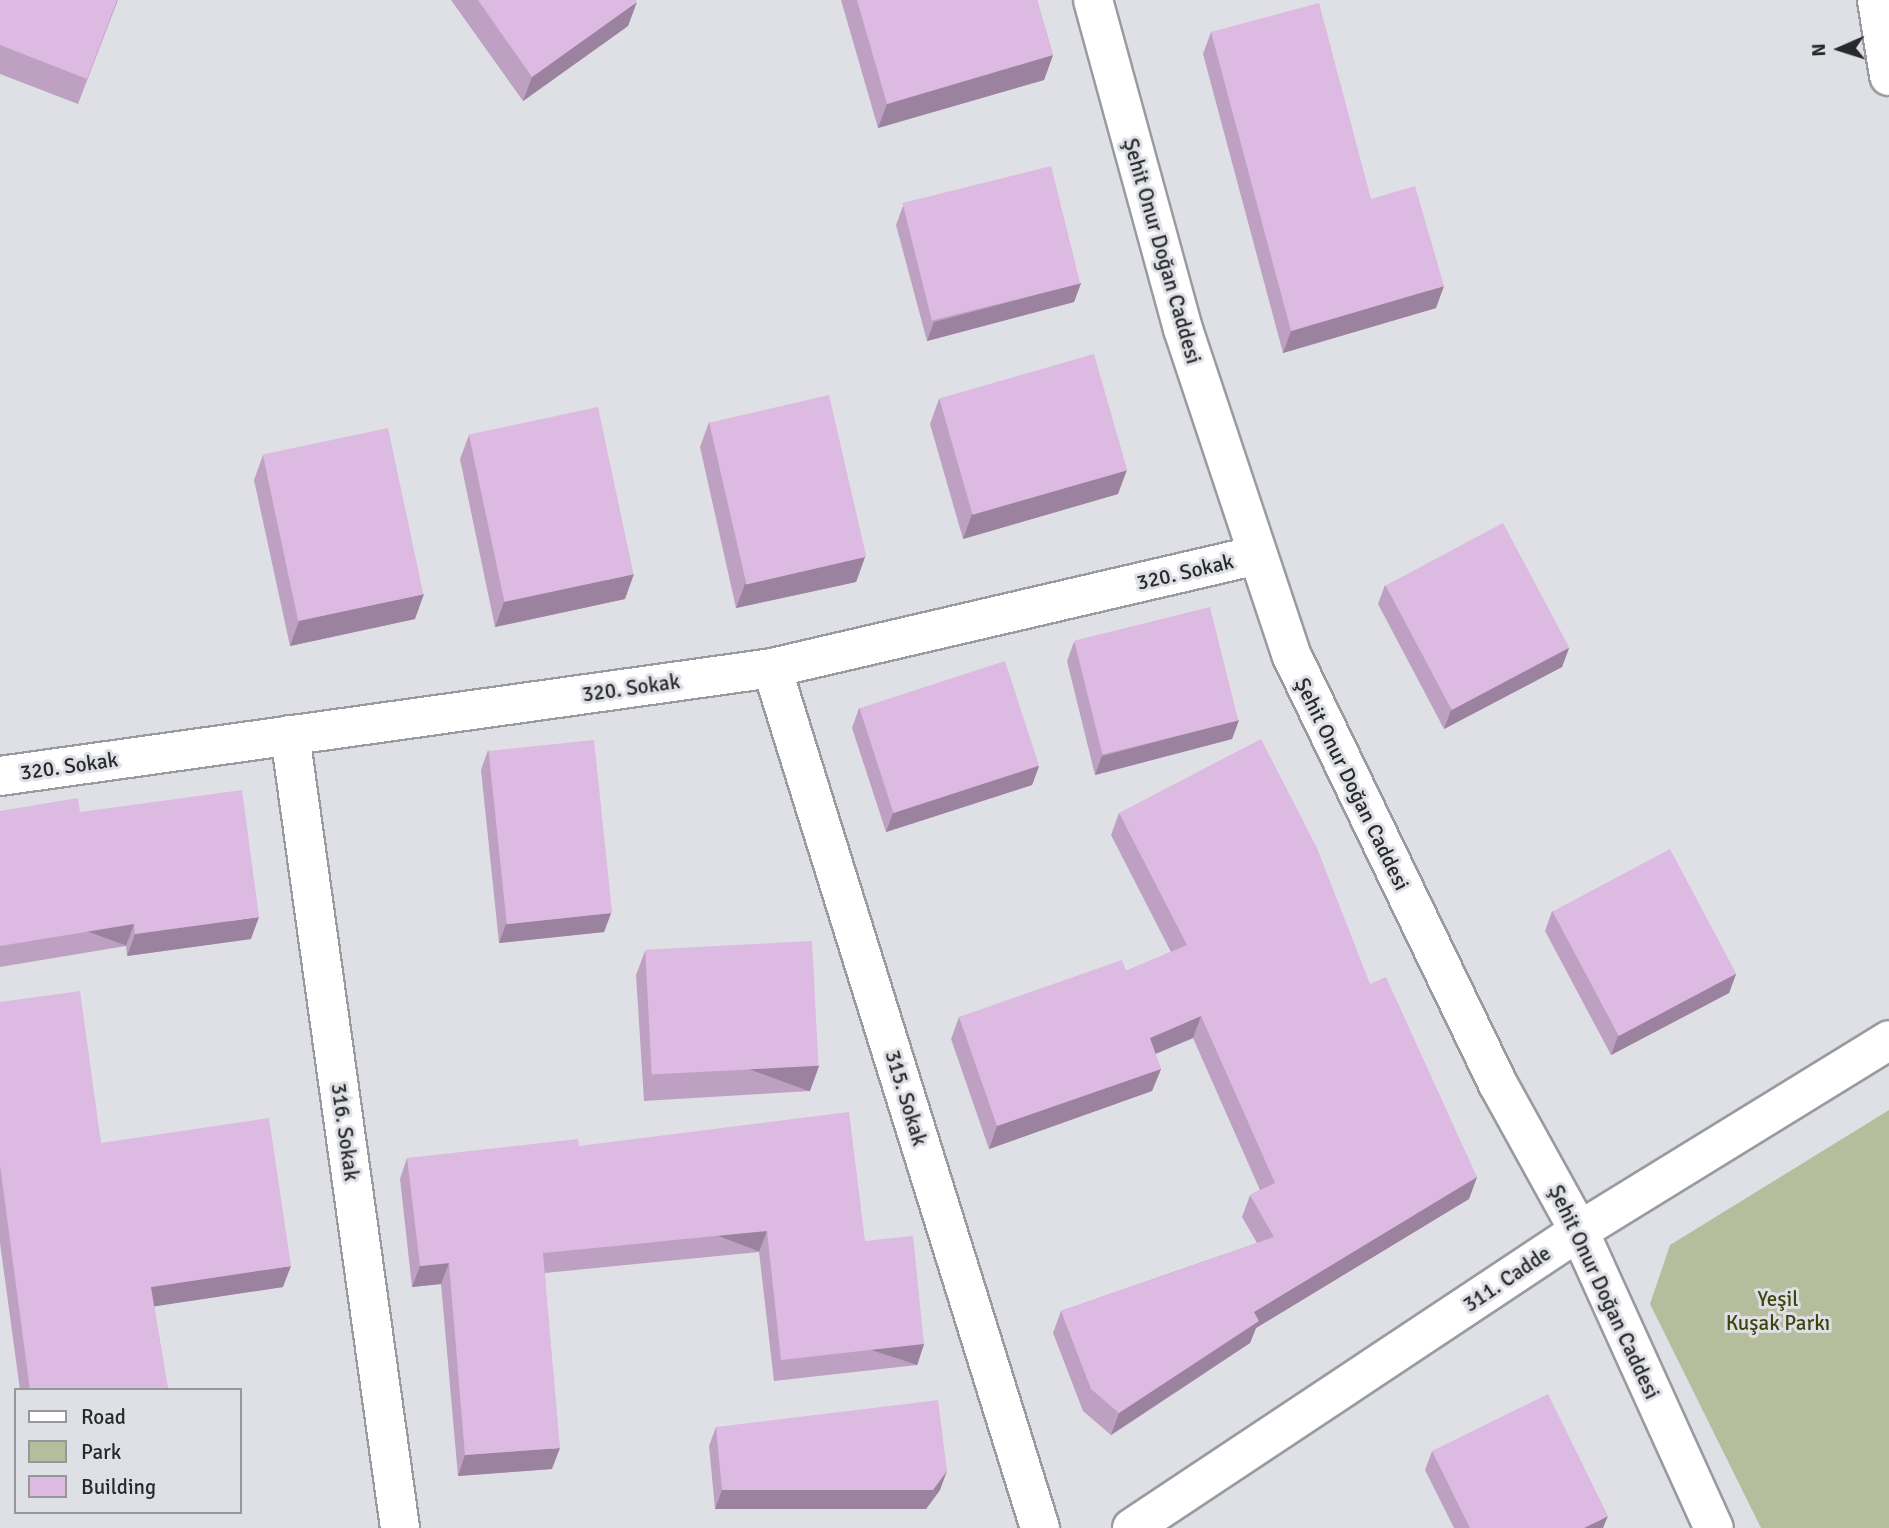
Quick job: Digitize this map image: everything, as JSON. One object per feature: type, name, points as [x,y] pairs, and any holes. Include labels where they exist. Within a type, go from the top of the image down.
[{"type":"street","name":"Şehit Onur Doğan Caddesi","points":[[1093,0],[1183,329],[1254,556],[1326,732],[1498,1084],[1579,1231],[1714,1528]]},
{"type":"street","points":[[1877,0],[1889,76]]},
{"type":"street","name":"320. Sokak","points":[[0,776],[772,668],[1254,556]]},
{"type":"street","name":"315. Sokak","points":[[772,668],[1040,1528]]},
{"type":"street","name":"316. Sokak","points":[[290,735],[400,1528]]},
{"type":"street","name":"311. Cadde","points":[[1132,1528],[1579,1231],[1889,1040]]},
{"type":"green space","name":"Yeşil Kuşak Parkı","points":[[1889,1110],[1889,1528],[1761,1528],[1650,1304],[1670,1245]]},
{"type":"building","points":[[0,0],[117,0],[87,79],[0,45]]},
{"type":"building","points":[[478,0],[636,0],[637,2],[532,77]]},
{"type":"building","points":[[857,0],[1037,0],[1053,55],[887,104]]},
{"type":"building","points":[[1319,3],[1371,199],[1415,186],[1444,286],[1291,331],[1211,32]]},
{"type":"building","points":[[1051,166],[1080,283],[932,320],[903,203]]},
{"type":"building","points":[[1094,354],[1127,470],[973,515],[939,398]]},
{"type":"building","points":[[829,395],[866,557],[746,584],[709,423]]},
{"type":"building","points":[[598,407],[634,574],[504,602],[469,434]]},
{"type":"building","points":[[388,428],[423,594],[298,621],[263,455]]},
{"type":"building","points":[[1503,523],[1569,647],[1452,710],[1386,585]]},
{"type":"building","points":[[1210,607],[1238,721],[1102,754],[1074,641]]},
{"type":"building","points":[[1005,661],[1039,766],[893,813],[859,708]]},
{"type":"building","points":[[1261,739],[1317,848],[1370,984],[1386,977],[1477,1177],[1254,1312],[1259,1321],[1119,1413],[1091,1389],[1061,1311],[1274,1237],[1250,1195],[1275,1183],[1201,1016],[1150,1038],[1161,1069],[997,1126],[959,1017],[1122,960],[1126,971],[1187,945],[1119,813]]},
{"type":"building","points":[[594,740],[612,913],[507,924],[489,751]]},
{"type":"building","points":[[242,790],[259,917],[135,934],[134,924],[0,946],[0,811],[78,798],[80,812]]},
{"type":"building","points":[[1670,849],[1736,973],[1619,1036],[1553,911]]},
{"type":"building","points":[[812,941],[819,1066],[652,1075],[645,950]]},
{"type":"building","points":[[80,991],[101,1143],[269,1118],[291,1266],[151,1287],[168,1388],[30,1388],[0,1165],[0,1002]]},
{"type":"building","points":[[849,1112],[865,1241],[913,1236],[924,1344],[781,1360],[767,1231],[543,1253],[560,1448],[465,1455],[449,1263],[420,1266],[407,1158],[578,1139],[579,1146]]},
{"type":"building","points":[[1548,1394],[1608,1516],[1584,1528],[1470,1528],[1432,1451]]},
{"type":"building","points":[[938,1400],[947,1471],[933,1490],[722,1490],[716,1427]]}]
